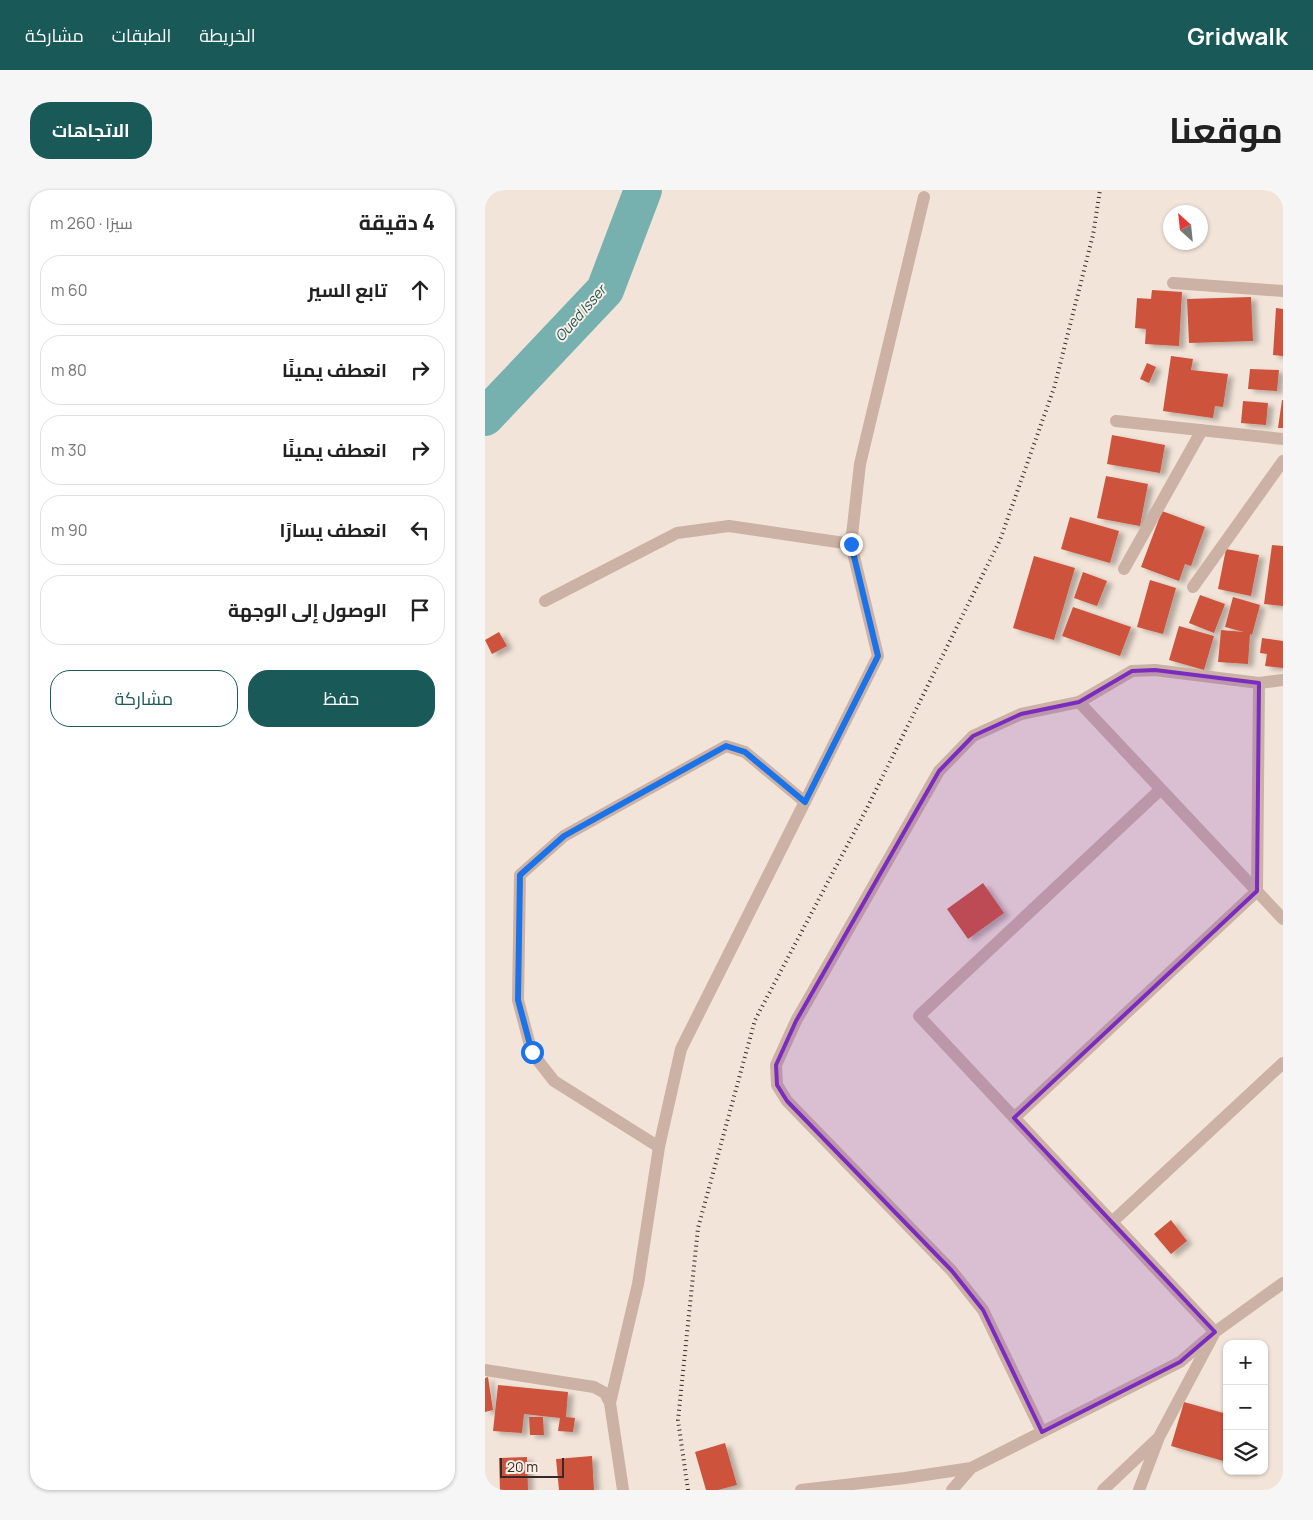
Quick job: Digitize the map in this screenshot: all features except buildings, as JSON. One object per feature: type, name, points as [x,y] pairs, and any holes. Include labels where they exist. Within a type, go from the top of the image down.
[{"type":"street","points":[[610,1403],[638,1284],[659,1148],[681,1050],[878,656],[851,544],[860,464],[924,197]]},
{"type":"street","points":[[1173,283],[1283,291]]},
{"type":"street","points":[[1117,421],[1283,439]]},
{"type":"street","points":[[1124,569],[1202,430]]},
{"type":"street","points":[[1193,587],[1283,461]]},
{"type":"street","points":[[545,601],[677,533],[729,526],[851,544]]},
{"type":"street","points":[[1042,1432],[983,1310],[952,1271],[787,1100],[777,1085],[776,1065],[796,1021],[939,771],[973,736],[1021,714],[1079,702],[1132,671],[1155,670],[1259,683],[1283,680]]},
{"type":"street","points":[[1014,1118],[1257,891],[1259,683]]},
{"type":"street","points":[[1079,702],[1283,920]]},
{"type":"street","points":[[659,1148],[554,1081],[532,1052],[518,1000],[520,875],[564,836],[726,746],[745,752],[805,802]]},
{"type":"street","points":[[1161,789],[919,1016],[1215,1332]]},
{"type":"street","points":[[1113,1222],[1283,1063]]},
{"type":"street","points":[[801,1490],[971,1468],[1180,1362],[1215,1332],[1283,1283]]},
{"type":"street","points":[[1139,1490],[1159,1437],[1215,1332]]},
{"type":"street","points":[[485,1370],[594,1387],[605,1393],[610,1403],[623,1490]]},
{"type":"street","points":[[1103,1490],[1159,1437]]},
{"type":"street","points":[[952,1490],[971,1468]]},
{"type":"highlighted area","points":[[1155,670],[1259,683],[1257,891],[1014,1118],[1215,1332],[1180,1362],[1042,1432],[983,1310],[952,1271],[787,1101],[777,1085],[776,1065],[796,1021],[939,771],[973,736],[1021,714],[1079,702],[1132,671]]},
{"type":"waterway","name":"Oued Isser","points":[[485,417],[605,290],[643,190]]},
{"type":"railway","points":[[688,1490],[678,1420],[698,1228],[755,1020],[867,808],[1000,540],[1054,388],[1093,235],[1100,190]]},
{"type":"route","points":[[532,1052],[518,1000],[520,875],[564,836],[726,746],[745,752],[805,802],[878,656],[851,544]]}]
